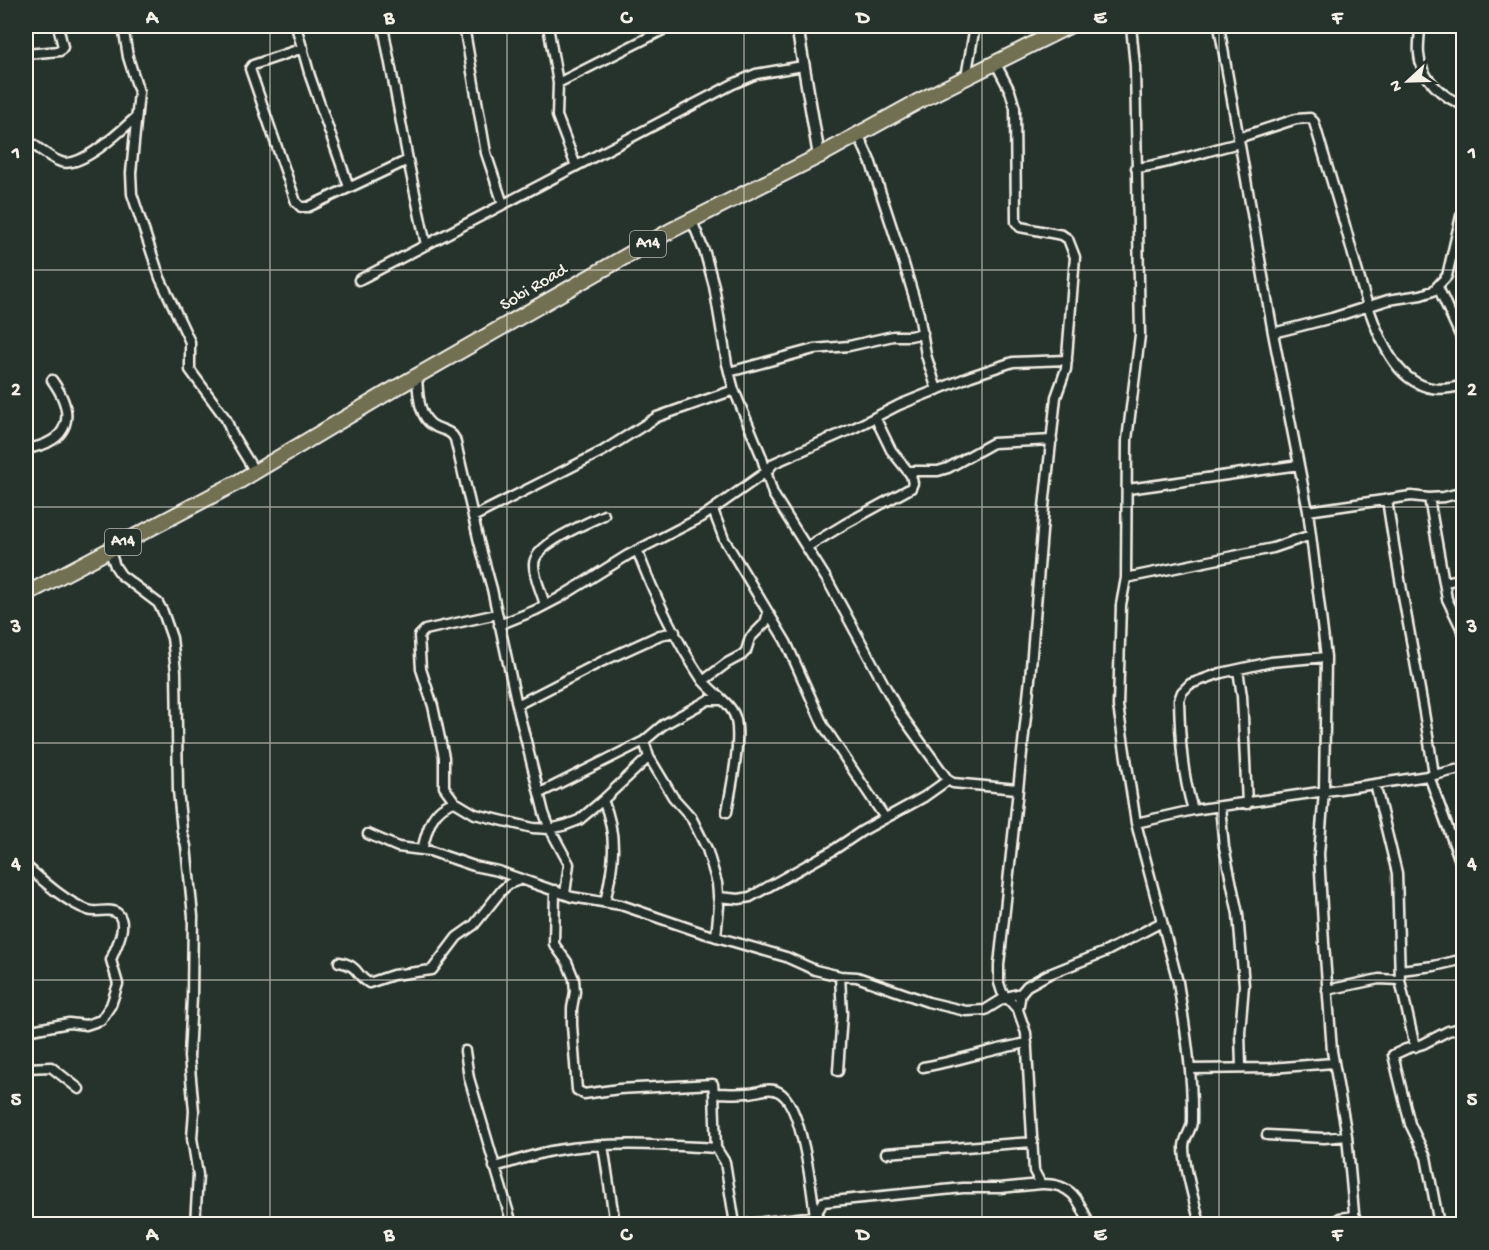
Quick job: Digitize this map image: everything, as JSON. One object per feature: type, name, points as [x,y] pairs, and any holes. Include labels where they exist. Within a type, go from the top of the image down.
[{"type":"highway","name":"Sobi Road","points":[[26,594],[238,482],[600,270],[966,77],[1069,26]]},
{"type":"street","points":[[26,54],[60,51],[63,47],[58,26]]},
{"type":"street","points":[[123,26],[128,57],[139,92],[131,173],[132,194],[160,278],[190,342],[190,370],[226,419],[232,434],[255,472]]},
{"type":"street","points":[[296,26],[310,76],[350,187]]},
{"type":"street","points":[[383,26],[426,245]]},
{"type":"street","points":[[464,26],[486,153],[503,204]]},
{"type":"street","points":[[548,26],[558,83],[557,116],[576,166]]},
{"type":"street","points":[[558,83],[669,26]]},
{"type":"street","points":[[796,26],[819,156]]},
{"type":"street","points":[[966,77],[975,26]]},
{"type":"street","points":[[1131,26],[1135,66],[1140,335],[1127,440],[1126,578],[1121,605],[1118,706],[1136,823],[1178,982],[1190,1069],[1192,1125],[1184,1146],[1200,1224]]},
{"type":"street","points":[[1219,26],[1273,333],[1308,511],[1326,657],[1324,791],[1319,854],[1333,1064],[1347,1136],[1355,1220],[1340,1218],[1330,1224]]},
{"type":"street","points":[[1420,26],[1419,55],[1426,76],[1438,89],[1463,107]]},
{"type":"street","points":[[303,48],[250,67],[296,202],[301,207],[308,207],[408,160]]},
{"type":"street","points":[[996,62],[1010,91],[1015,108],[1016,222],[1020,227],[1062,235],[1068,239],[1075,257],[1066,369],[1056,396],[1030,679],[999,965],[999,983],[1006,997],[1018,1010],[1026,1033],[1034,1172],[1041,1185]]},
{"type":"street","points":[[359,280],[733,84],[756,74],[803,66]]},
{"type":"street","points":[[26,139],[59,162],[67,164],[99,149],[136,117]]},
{"type":"street","points":[[1136,168],[1162,165],[1239,141],[1296,119],[1310,118],[1314,122],[1368,306],[1394,362],[1408,377],[1429,388],[1440,390],[1464,385]]},
{"type":"street","points":[[858,134],[871,163],[904,264],[937,390]]},
{"type":"street","points":[[1273,333],[1332,318],[1388,300],[1421,296],[1438,287],[1447,276],[1461,216],[1464,214]]},
{"type":"street","points":[[692,221],[705,253],[714,286],[734,390],[751,427],[773,494],[829,583],[899,712],[948,780],[953,783],[1017,789]]},
{"type":"street","points":[[1438,287],[1464,344]]},
{"type":"street","points":[[729,372],[814,349],[849,346],[893,336],[923,333]]},
{"type":"street","points":[[499,625],[545,605],[637,550],[713,510],[766,472],[774,463],[937,390],[1013,362],[1067,360]]},
{"type":"street","points":[[417,376],[421,407],[425,417],[429,423],[453,434],[456,439],[517,705],[549,830],[569,864],[565,894]]},
{"type":"street","points":[[26,449],[50,443],[59,436],[64,425],[66,411],[62,393],[52,380]]},
{"type":"street","points":[[474,517],[603,451],[657,417],[734,390]]},
{"type":"street","points":[[807,547],[911,488],[913,483],[908,471],[891,450],[875,417]]},
{"type":"street","points":[[908,471],[938,471],[948,468],[993,443],[1052,440]]},
{"type":"street","points":[[1128,489],[1299,465]]},
{"type":"street","points":[[1308,511],[1411,496],[1444,497],[1464,492]]},
{"type":"street","points":[[1429,498],[1447,599],[1464,634]]},
{"type":"street","points":[[1387,499],[1395,561],[1416,659],[1432,775],[1464,872]]},
{"type":"street","points":[[713,510],[724,539],[786,642],[823,724],[885,818]]},
{"type":"street","points":[[545,605],[534,564],[536,556],[557,539],[604,515]]},
{"type":"street","points":[[1126,578],[1273,548],[1311,535]]},
{"type":"street","points":[[109,549],[115,566],[122,575],[158,603],[172,638],[176,671],[178,790],[193,916],[189,1057],[194,1125],[192,1138],[198,1175],[195,1224]]},
{"type":"street","points":[[637,550],[675,632],[706,684],[733,712],[737,722],[737,741],[727,812]]},
{"type":"street","points":[[1445,582],[1464,578]]},
{"type":"street","points":[[706,684],[727,663],[742,656],[750,638],[765,622],[768,613]]},
{"type":"street","points":[[497,614],[425,630],[418,636],[421,669],[433,706],[444,757],[444,787],[455,802],[493,819],[549,830],[579,820],[603,801],[649,757]]},
{"type":"street","points":[[660,635],[668,617]]},
{"type":"street","points":[[517,705],[603,661],[660,635],[675,632]]},
{"type":"street","points":[[1192,810],[1186,788],[1182,756],[1179,700],[1182,692],[1190,684],[1221,673],[1271,662],[1326,657]]},
{"type":"street","points":[[1238,670],[1242,696],[1247,804]]},
{"type":"street","points":[[706,684],[708,700]]},
{"type":"street","points":[[540,794],[644,741],[663,726],[708,700],[722,700]]},
{"type":"street","points":[[644,741],[649,757],[673,797],[692,817],[700,831],[717,883],[720,906],[716,937]]},
{"type":"street","points":[[1136,823],[1192,810],[1247,804],[1464,768]]},
{"type":"street","points":[[718,897],[739,899],[750,897],[924,797],[948,780]]},
{"type":"street","points":[[1375,784],[1397,873],[1400,975],[1415,1047]]},
{"type":"street","points":[[603,801],[610,821],[613,843],[613,869],[605,902]]},
{"type":"street","points":[[422,850],[430,820],[447,804],[455,802]]},
{"type":"street","points":[[1220,807],[1224,847],[1238,914],[1244,985],[1240,1032],[1241,1067]]},
{"type":"street","points":[[368,834],[398,847],[422,850],[565,894],[621,905],[716,937],[786,957],[815,970],[840,976],[857,977],[928,1002],[966,1011],[985,1010],[1006,997],[1022,993]]},
{"type":"street","points":[[26,866],[47,885],[87,910],[113,911],[119,914],[121,931],[111,960],[118,984],[115,996],[101,1020],[26,1031]]},
{"type":"street","points":[[339,962],[354,966],[369,983],[393,975],[432,969],[457,937],[474,925],[508,884],[522,879]]},
{"type":"street","points":[[555,890],[554,944],[567,962],[574,979],[572,1025],[577,1090],[584,1094],[619,1089],[713,1084],[716,1148],[725,1162],[735,1224]]},
{"type":"street","points":[[1018,1010],[1022,993],[1027,986],[1047,975],[1107,951],[1162,922]]},
{"type":"street","points":[[1327,990],[1464,959]]},
{"type":"street","points":[[838,1071],[842,1003],[840,976]]},
{"type":"street","points":[[1439,1224],[1426,1157],[1410,1124],[1393,1055],[1432,1041],[1448,1031],[1464,1027]]},
{"type":"street","points":[[923,1067],[1027,1043]]},
{"type":"street","points":[[465,1051],[469,1078],[512,1224]]},
{"type":"street","points":[[1190,1069],[1271,1068],[1333,1064]]},
{"type":"street","points":[[26,1068],[51,1067],[79,1089]]},
{"type":"street","points":[[714,1093],[751,1094],[768,1089],[780,1092],[788,1100],[807,1155],[815,1216]]},
{"type":"street","points":[[1267,1135],[1324,1138],[1347,1136]]},
{"type":"street","points":[[886,1153],[1033,1142]]},
{"type":"street","points":[[494,1167],[556,1150],[603,1145],[673,1145],[716,1148]]},
{"type":"street","points":[[603,1145],[615,1224]]},
{"type":"street","points":[[1020,1185],[1034,1172]]},
{"type":"street","points":[[815,1216],[823,1202],[953,1188],[1000,1188],[1053,1184],[1068,1190],[1076,1197],[1089,1224]]},
{"type":"street","points":[[748,1224],[815,1216]]},
{"type":"street","points":[[132,1224],[178,1222],[182,1224]]}]
